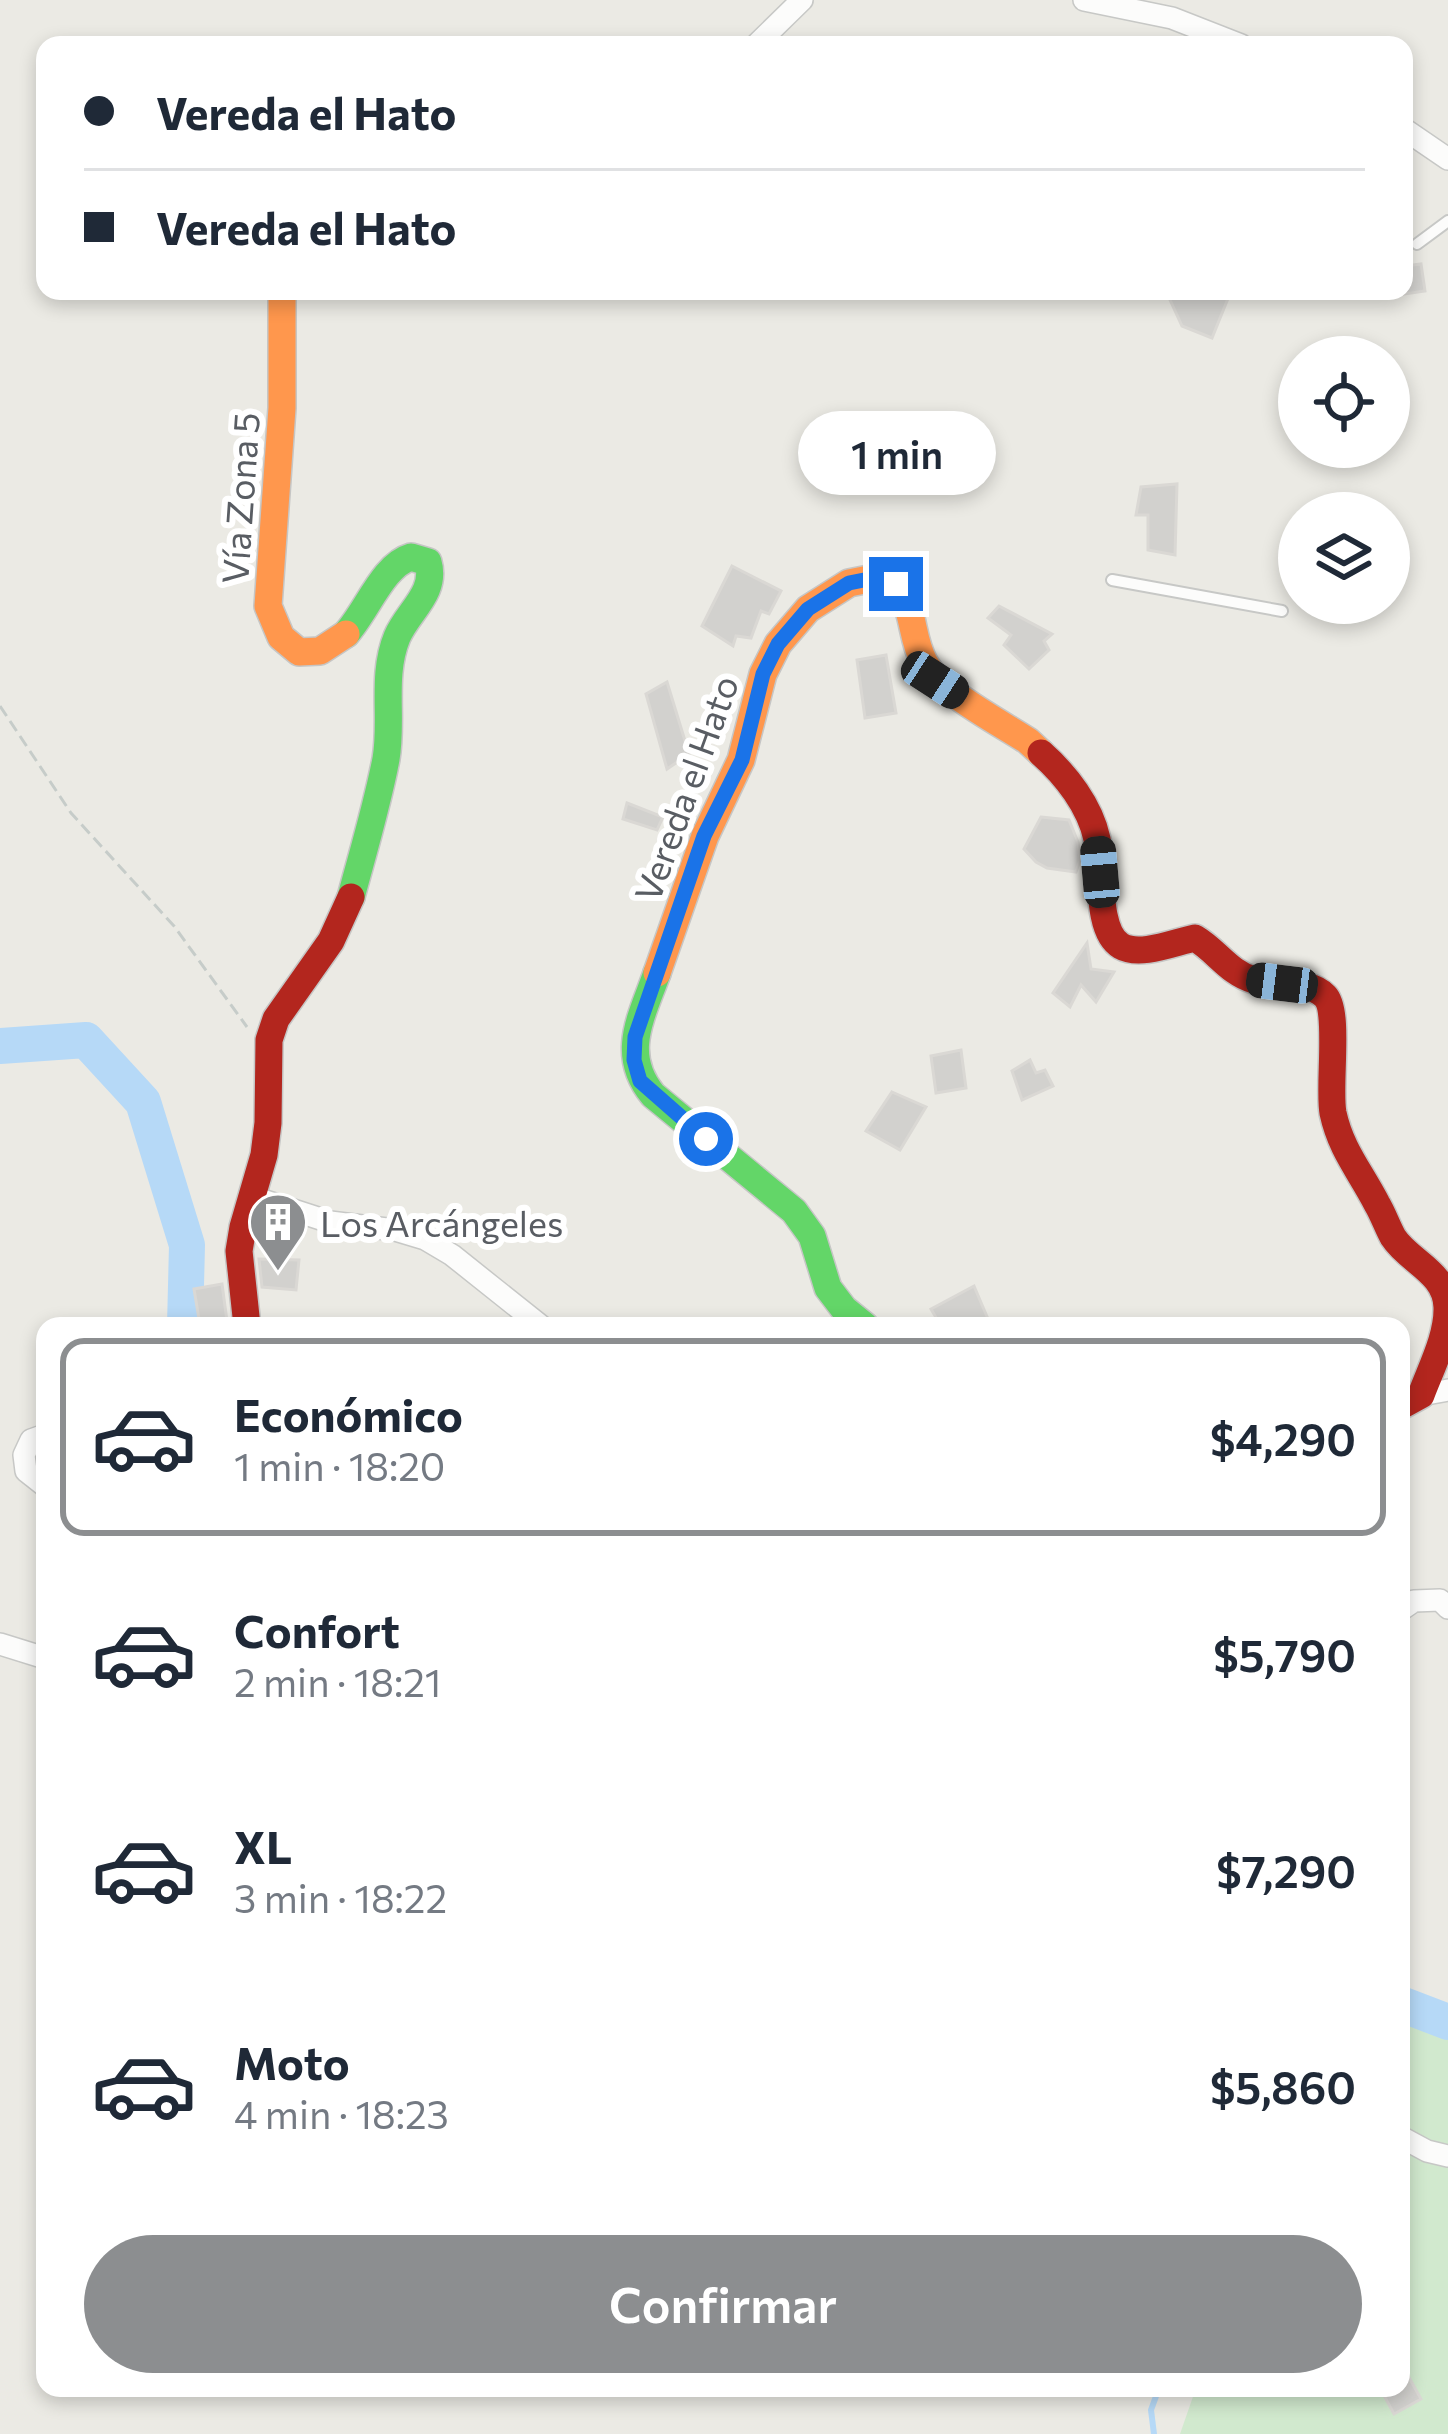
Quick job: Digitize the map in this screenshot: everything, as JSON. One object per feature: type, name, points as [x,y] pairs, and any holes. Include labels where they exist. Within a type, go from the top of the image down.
[{"type":"street","points":[[765,36],[802,0]]},
{"type":"street","points":[[1084,0],[1172,18],[1218,36]]},
{"type":"street","points":[[1413,136],[1448,160]]},
{"type":"street","name":"Vía Zona 5","points":[[247,1317],[239,1251],[266,1139],[269,1040],[276,1019],[331,941],[350,903],[387,755],[388,676],[398,637],[430,585],[431,572],[428,562],[418,557],[403,558],[391,567],[343,637],[326,649],[305,653],[287,647],[274,628],[268,606],[282,408],[282,300]]},
{"type":"street","name":"Vereda el Hato","points":[[854,1317],[828,1288],[812,1237],[794,1211],[653,1095],[640,1081],[634,1060],[635,1037],[704,836],[742,760],[763,674],[778,644],[808,609],[849,583],[874,578],[896,584],[909,602],[921,658],[935,680],[1028,741],[1054,764],[1083,802],[1097,837],[1106,929],[1121,946],[1139,950],[1195,938],[1232,970],[1255,980],[1310,987],[1327,998],[1334,1013],[1330,1098],[1339,1139],[1395,1241],[1435,1274],[1448,1303],[1423,1397]]},
{"type":"street","points":[[253,1197],[330,1222],[425,1239],[530,1317]]},
{"type":"street","points":[[36,1438],[24,1455],[26,1471],[36,1479]]},
{"type":"street","points":[[1410,1604],[1440,1600],[1448,1608]]},
{"type":"street","points":[[0,1644],[36,1655]]},
{"type":"street","points":[[1410,2142],[1448,2156]]},
{"type":"lane","points":[[1417,244],[1448,221]]},
{"type":"lane","points":[[1112,580],[1278,610]]},
{"type":"path","points":[[0,706],[71,813],[174,926],[269,1058]]},
{"type":"green space","points":[[1448,2007],[1448,2434],[1180,2434],[1193,2397],[1410,2397],[1410,2010]]},
{"type":"building","points":[[1421,264],[1425,291],[1413,293],[1413,265]]},
{"type":"building","points":[[1170,300],[1227,300],[1212,338],[1182,326]]},
{"type":"building","points":[[1177,484],[1175,555],[1148,550],[1148,515],[1136,515],[1141,487]]},
{"type":"building","points":[[732,566],[781,591],[769,614],[761,611],[751,638],[736,636],[733,646],[702,626]]},
{"type":"building","points":[[999,606],[1052,634],[1044,641],[1049,650],[1029,669],[1004,645],[1011,635],[988,618]]},
{"type":"building","points":[[886,655],[896,713],[865,718],[857,660]]},
{"type":"building","points":[[667,682],[689,754],[667,769],[646,694]]},
{"type":"building","points":[[627,803],[663,817],[657,830],[623,819]]},
{"type":"building","points":[[1041,817],[1069,820],[1078,842],[1076,872],[1047,868],[1024,849]]},
{"type":"building","points":[[1087,943],[1091,969],[1114,972],[1096,1002],[1081,985],[1070,1007],[1053,993]]},
{"type":"building","points":[[961,1050],[966,1088],[936,1093],[931,1056]]},
{"type":"building","points":[[1030,1060],[1036,1073],[1045,1070],[1053,1086],[1022,1100],[1012,1071]]},
{"type":"building","points":[[892,1092],[926,1107],[900,1150],[866,1131]]},
{"type":"building","name":"Los Arcángeles","points":[[259,1259],[299,1260],[296,1290],[262,1287]]},
{"type":"building","points":[[222,1284],[226,1317],[199,1317],[194,1289]]},
{"type":"building","points":[[974,1286],[987,1317],[936,1317],[931,1309]]},
{"type":"building","points":[[1410,2379],[1421,2399],[1394,2414],[1385,2397],[1410,2397]]},
{"type":"waterway","points":[[0,1046],[86,1040],[143,1102],[187,1245],[185,1317]]},
{"type":"waterway","points":[[1410,2007],[1448,2022]]},
{"type":"waterway","points":[[1154,2434],[1151,2410],[1156,2397]]},
{"type":"traffic: fast","points":[[346,634],[392,569],[411,557],[428,562],[425,592],[392,652],[386,759],[351,897]]},
{"type":"traffic: fast","points":[[657,973],[635,1050],[643,1080],[653,1095],[794,1211],[812,1236],[828,1288],[854,1317]]},
{"type":"traffic: slow","points":[[282,300],[282,408],[268,606],[281,637],[299,652],[320,651],[346,634]]},
{"type":"traffic: slow","points":[[657,973],[705,836],[741,760],[763,674],[778,644],[808,609],[849,583],[874,578],[896,583],[932,673],[1041,753]]},
{"type":"traffic: jam","points":[[1041,753],[1068,781],[1089,815],[1097,839],[1107,927],[1121,946],[1147,949],[1195,938],[1245,977],[1310,987],[1325,996],[1332,1017],[1333,1113],[1341,1138],[1393,1237],[1434,1276],[1445,1295],[1445,1329],[1434,1363],[1421,1395],[1410,1401]]},
{"type":"traffic: jam","points":[[246,1317],[239,1251],[264,1155],[269,1040],[276,1019],[331,941],[351,897]]},
{"type":"place","name":"Los Arcángeles","points":[[278,1273]]},
{"type":"route","points":[[706,1139],[640,1081],[635,1037],[704,836],[742,760],[763,674],[778,644],[808,609],[849,583],[874,578],[896,584]]}]
